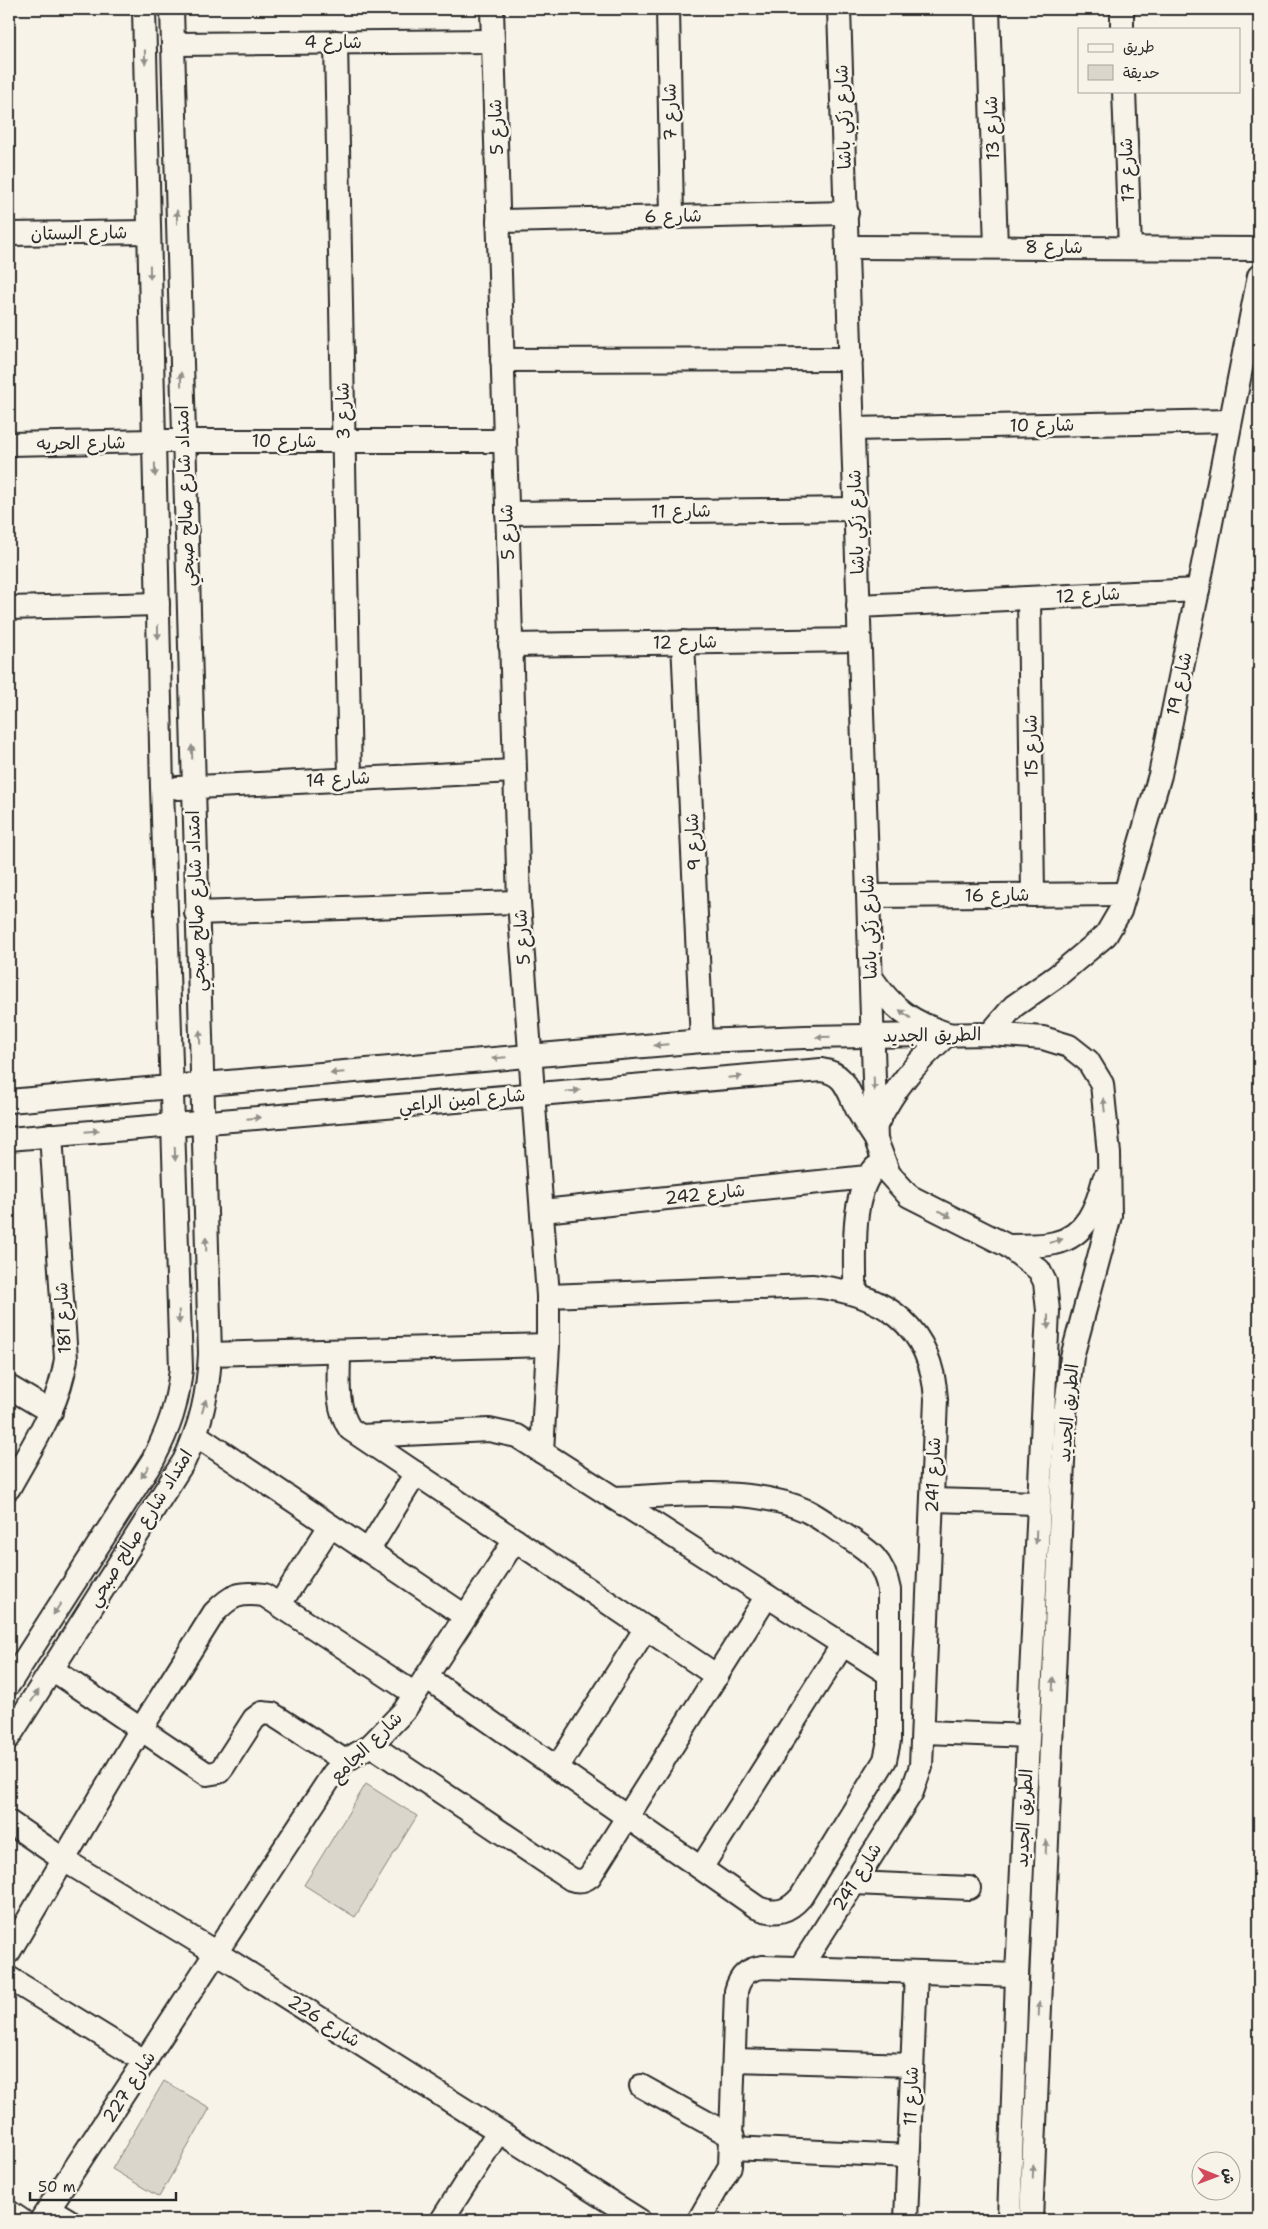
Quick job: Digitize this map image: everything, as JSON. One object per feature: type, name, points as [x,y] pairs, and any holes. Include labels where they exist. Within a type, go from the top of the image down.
[{"type":"street","name":"امتداد شارع صالح صبحي","points":[[9,1684],[153,1460],[171,1424],[178,1400],[181,1369],[162,788],[144,9]]},
{"type":"street","name":"امتداد شارع صالح صبحي","points":[[9,1737],[184,1461],[196,1436],[207,1397],[210,1354],[196,914],[172,9]]},
{"type":"street","name":"شارع 5","points":[[492,9],[519,902],[532,1094],[544,1211],[548,1296],[548,1345],[542,1452]]},
{"type":"street","name":"شارع 7","points":[[668,9],[672,216]]},
{"type":"street","name":"شارع زكي باشا","points":[[839,9],[872,1036]]},
{"type":"street","name":"شارع 13","points":[[988,9],[996,247]]},
{"type":"street","points":[[1122,9],[1122,28]]},
{"type":"street","name":"شارع 4","points":[[173,44],[493,41]]},
{"type":"street","name":"شارع 3","points":[[336,42],[350,779]]},
{"type":"street","name":"شارع 17","points":[[1124,92],[1130,248]]},
{"type":"street","name":"شارع 6","points":[[498,221],[847,213]]},
{"type":"street","name":"شارع البستان","points":[[9,234],[149,232]]},
{"type":"street","name":"شارع 8","points":[[848,247],[1259,249]]},
{"type":"street","name":"شارع 19","points":[[990,1034],[1014,1006],[1057,976],[1106,935],[1120,911],[1160,775],[1259,276]]},
{"type":"street","points":[[502,360],[851,360]]},
{"type":"street","name":"شارع 10","points":[[853,429],[1230,421]]},
{"type":"street","name":"شارع 10","points":[[154,441],[505,441]]},
{"type":"street","name":"شارع الحريه","points":[[9,444],[154,441]]},
{"type":"street","name":"شارع 11","points":[[507,513],[856,509]]},
{"type":"street","name":"شارع 12","points":[[858,606],[1198,590]]},
{"type":"street","name":"شارع 15","points":[[1029,598],[1033,894]]},
{"type":"street","points":[[9,608],[158,604]]},
{"type":"street","name":"شارع 12","points":[[510,645],[859,640]]},
{"type":"street","name":"شارع 9","points":[[683,642],[702,1041]]},
{"type":"street","name":"شارع 14","points":[[162,788],[514,771]]},
{"type":"street","name":"شارع 16","points":[[869,896],[1125,894]]},
{"type":"street","points":[[196,914],[519,902]]},
{"type":"street","points":[[855,1293],[858,1198],[867,1177],[890,1099],[907,1074],[948,1034],[925,1026],[903,1014],[885,997],[871,977]]},
{"type":"street","name":"الطريق الجديد","points":[[1009,2220],[1017,1975],[1038,1503],[1048,1338],[1045,1282],[1039,1270],[1008,1246],[909,1196],[898,1186],[878,1142],[872,1036],[990,1034],[1043,1038],[1069,1046],[1088,1061],[1102,1084],[1109,1154],[1110,1216],[1072,1357],[1065,1414],[1031,2220]]},
{"type":"street","points":[[9,1101],[702,1041],[872,1036]]},
{"type":"street","name":"شارع امين الراعي","points":[[9,1139],[821,1070],[835,1074],[846,1083],[858,1112],[878,1142]]},
{"type":"street","name":"شارع 181","points":[[9,1488],[51,1412],[63,1378],[66,1359],[51,1135]]},
{"type":"street","points":[[1008,1246],[1055,1243],[1074,1235],[1088,1222],[1100,1194],[1109,1154]]},
{"type":"street","name":"شارع 242","points":[[544,1211],[867,1177]]},
{"type":"street","name":"شارع 241","points":[[548,1296],[812,1286],[855,1293],[891,1311],[907,1324],[920,1340],[929,1358],[936,1398],[924,1732],[921,1766],[912,1792],[800,1968]]},
{"type":"street","points":[[210,1354],[548,1345]]},
{"type":"street","points":[[338,1351],[340,1406],[343,1419],[350,1429],[717,1676]]},
{"type":"street","points":[[9,1387],[51,1412]]},
{"type":"street","points":[[361,1436],[489,1430],[517,1436],[889,1674]]},
{"type":"street","points":[[196,1436],[465,1616]]},
{"type":"street","points":[[368,1551],[416,1472]]},
{"type":"street","points":[[9,1952],[141,1729],[214,1613],[227,1599],[245,1593],[264,1595],[420,1685],[557,1768],[758,1908],[770,1912],[782,1912],[793,1907],[885,1760],[889,1741],[889,1590],[886,1574],[878,1559],[865,1548],[808,1512],[782,1502],[755,1496],[727,1495],[614,1498]]},
{"type":"street","points":[[932,1500],[1038,1503]]},
{"type":"street","points":[[280,1604],[330,1526]]},
{"type":"street","name":"شارع الجامع","points":[[215,1952],[333,1774],[345,1761],[371,1746],[398,1718],[515,1540]]},
{"type":"street","points":[[371,1746],[578,1881],[585,1880],[590,1876],[628,1817],[767,1596]]},
{"type":"street","points":[[557,1768],[646,1628]]},
{"type":"street","points":[[701,1868],[843,1644]]},
{"type":"street","points":[[52,1669],[202,1771],[213,1774],[223,1767],[258,1715],[268,1712],[345,1761]]},
{"type":"street","points":[[924,1732],[1028,1736]]},
{"type":"street","name":"شارع 226","points":[[9,1822],[64,1860],[215,1952],[639,2220]]},
{"type":"street","points":[[854,1883],[969,1888]]},
{"type":"street","name":"شارع 227","points":[[41,2220],[146,2062],[215,1952]]},
{"type":"street","points":[[699,2220],[730,2166],[736,1991],[738,1982],[744,1974],[753,1968],[762,1967],[1017,1975]]},
{"type":"street","name":"شارع 11","points":[[906,2220],[916,1972]]},
{"type":"street","points":[[9,1978],[146,2062]]},
{"type":"street","points":[[734,2060],[912,2065]]},
{"type":"street","points":[[641,2086],[732,2142],[908,2156]]},
{"type":"street","points":[[442,2220],[498,2132]]},
{"type":"street","points":[[9,2212],[21,2220]]},
{"type":"street","points":[[47,2220],[58,2214],[68,2220]]},
{"type":"green space","points":[[366,1784],[417,1816],[355,1917],[304,1885]]},
{"type":"green space","points":[[164,2081],[210,2108],[159,2197],[112,2169]]}]
